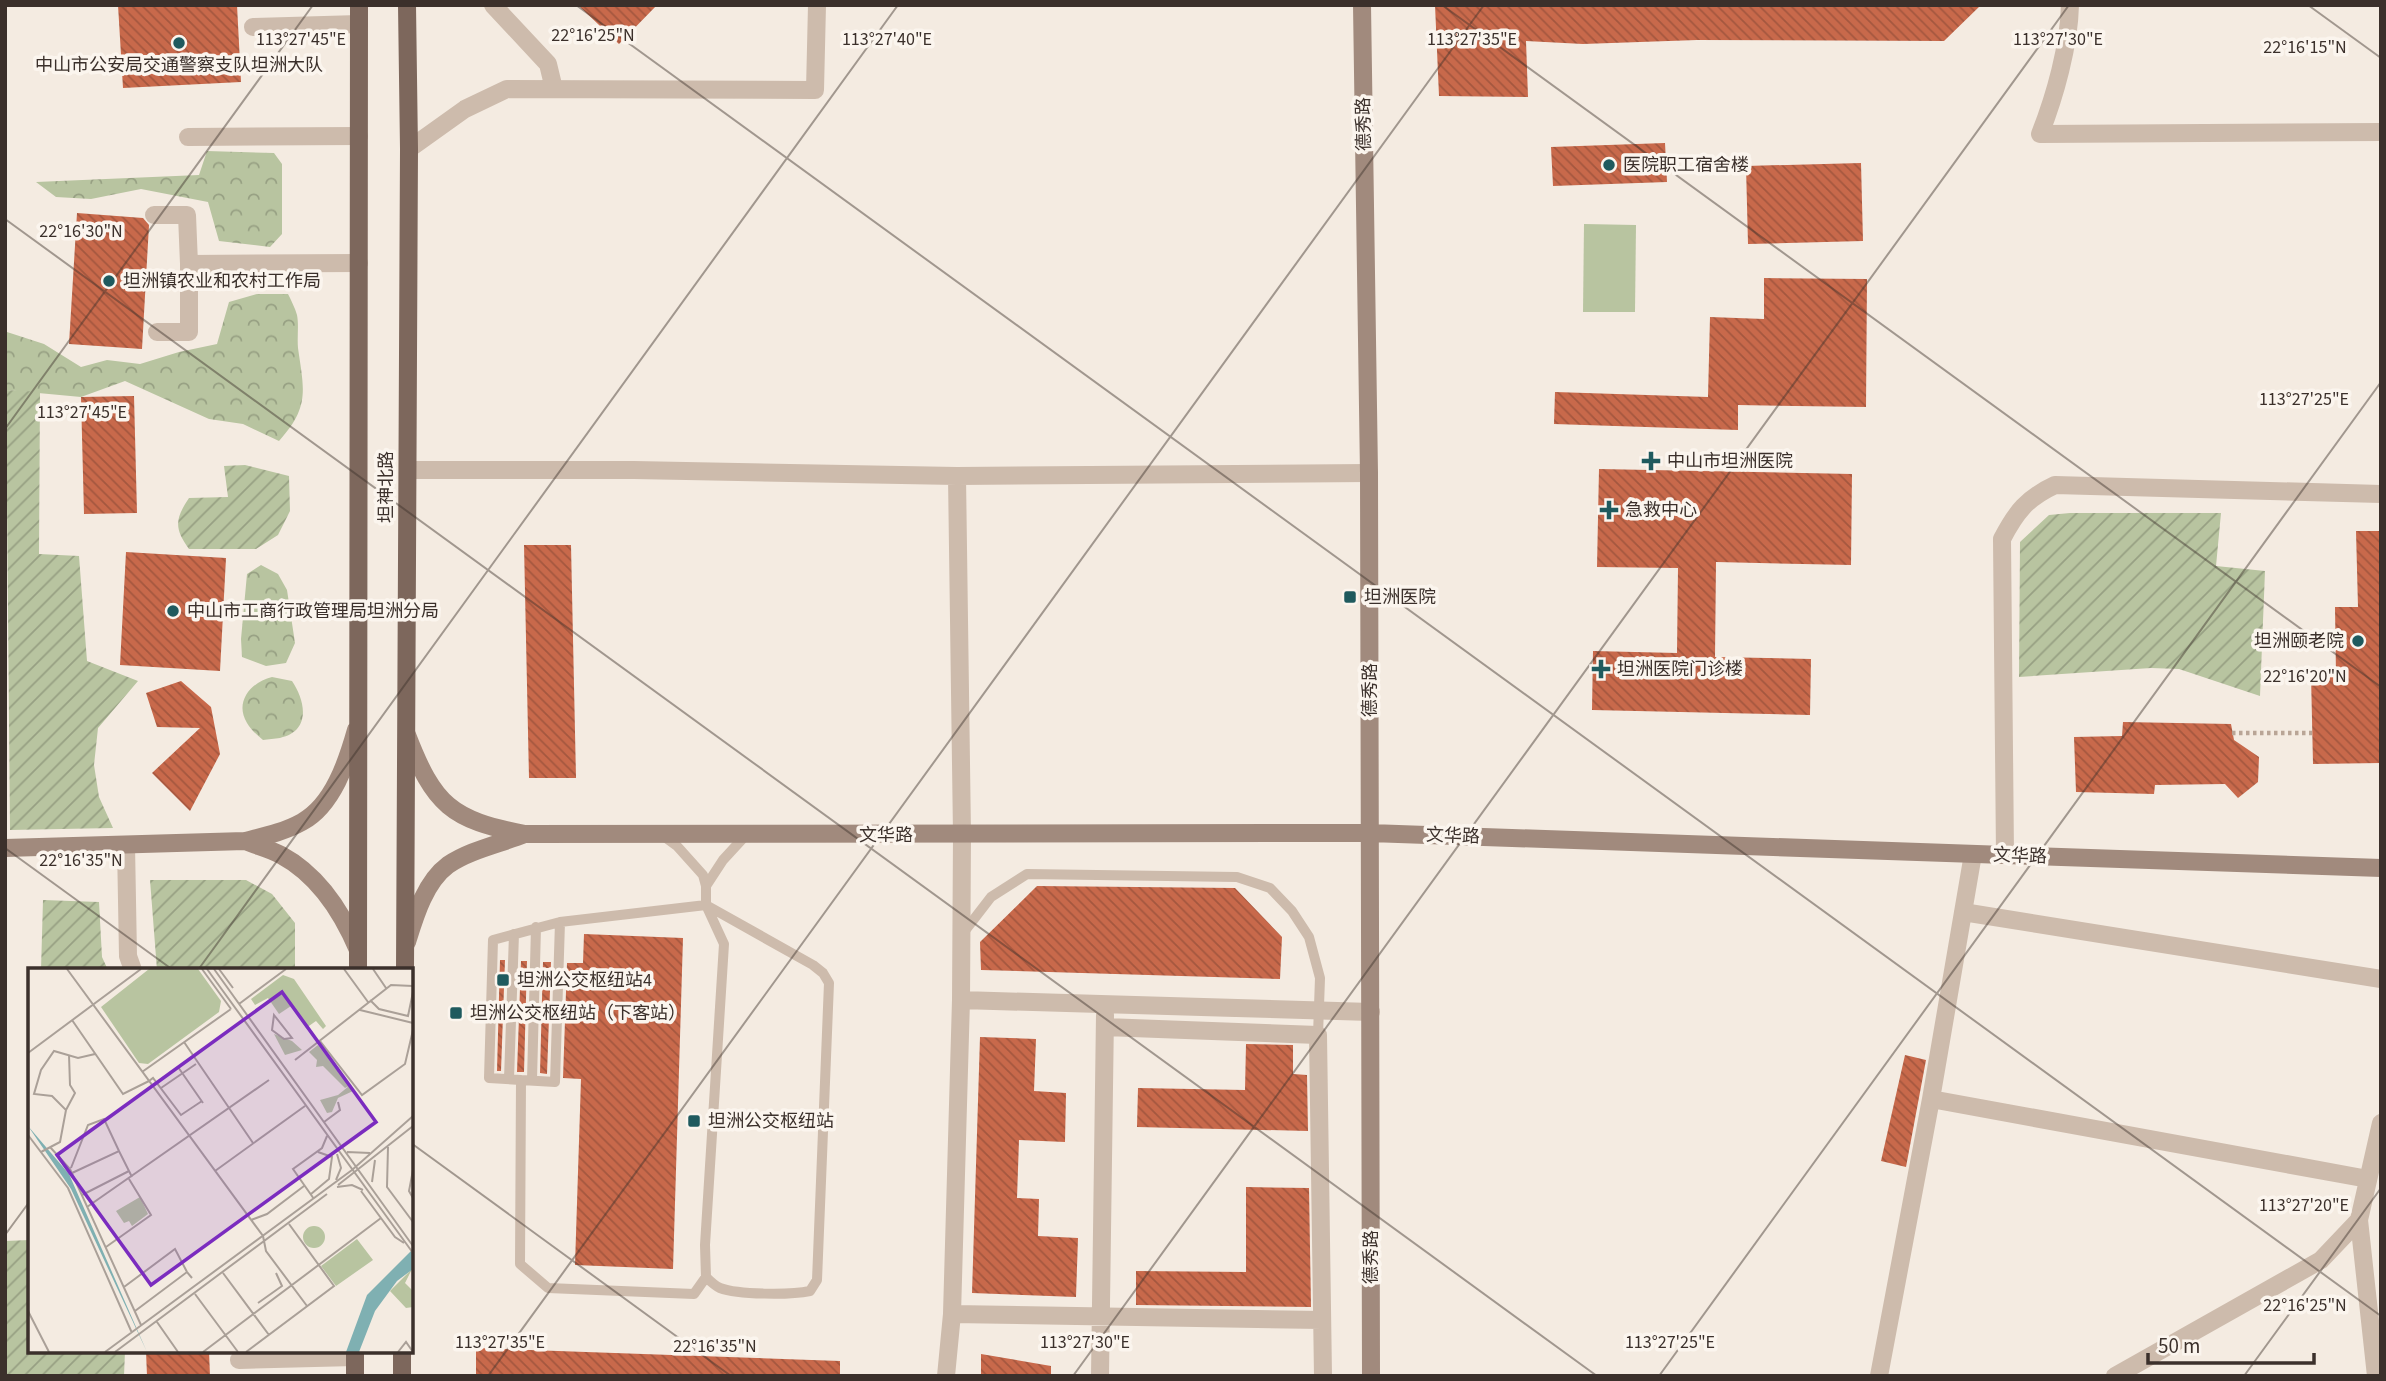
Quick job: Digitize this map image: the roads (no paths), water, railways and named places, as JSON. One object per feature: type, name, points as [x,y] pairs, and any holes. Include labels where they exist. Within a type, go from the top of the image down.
[{"type":"main road","name":"坦神北路","points":[[358,968],[359,5]]},
{"type":"main road","name":"坦神北路","points":[[405,968],[409,9]]},
{"type":"main road","points":[[402,1353],[402,1376]]},
{"type":"main road","points":[[355,1354],[355,1376]]},
{"type":"street","points":[[493,5],[548,64],[554,89]]},
{"type":"street","points":[[410,149],[465,109],[507,89],[815,90],[817,5]]},
{"type":"street","name":"德秀路","points":[[1362,5],[1369,473],[1371,1376]]},
{"type":"street","points":[[2070,5],[2060,67],[2040,134],[2381,132]]},
{"type":"street","points":[[253,27],[359,24]]},
{"type":"street","points":[[188,137],[359,136]]},
{"type":"street","points":[[155,215],[187,215],[189,264],[189,332],[157,332]]},
{"type":"street","points":[[189,264],[359,263]]},
{"type":"street","points":[[408,470],[634,470],[957,476],[1369,473]]},
{"type":"street","points":[[946,1376],[952,1314],[961,1000],[962,835],[957,476]]},
{"type":"street","points":[[2005,855],[2002,539],[2012,521],[2035,494],[2054,485],[2381,494]]},
{"type":"street","points":[[5,848],[245,841],[281,832],[305,821],[324,802],[347,763],[359,722]]},
{"type":"street","points":[[407,733],[420,768],[441,801],[474,822],[525,835]]},
{"type":"street","name":"文华路","points":[[525,835],[1370,833],[2381,868]]},
{"type":"street","points":[[405,947],[416,914],[434,879],[447,866],[463,857],[525,835]]},
{"type":"street","points":[[245,841],[279,854],[305,871],[346,921],[358,950]]},
{"type":"street","points":[[125,845],[128,956],[132,968]]},
{"type":"street","points":[[1879,1376],[1973,854]]},
{"type":"street","points":[[1963,912],[2381,979]]},
{"type":"street","points":[[961,1000],[1371,1012]]},
{"type":"street","points":[[1100,1376],[1104,1004]]},
{"type":"street","points":[[1105,1027],[1318,1035],[1323,1376]]},
{"type":"street","points":[[1931,1099],[2368,1179]]},
{"type":"street","points":[[2376,1376],[2359,1220],[2381,1123]]},
{"type":"street","points":[[2115,1376],[2321,1259],[2359,1220]]},
{"type":"street","points":[[952,1314],[1322,1320]]},
{"type":"street","points":[[239,1360],[355,1354]]},
{"type":"lane","points":[[514,933],[521,1080],[520,1264],[548,1288],[694,1294],[706,1278],[705,1245],[724,944],[706,905],[703,875],[677,846],[662,835]]},
{"type":"lane","points":[[706,886],[723,860],[746,835]]},
{"type":"lane","points":[[961,936],[990,897],[1027,874],[1237,877],[1270,888],[1292,911],[1309,937],[1320,978],[1318,1035]]},
{"type":"lane","points":[[560,922],[555,1082],[489,1078],[493,940],[514,933],[560,922],[706,905],[813,965],[823,972],[829,983],[817,1280],[810,1292],[796,1294],[719,1288],[706,1278]]},
{"type":"lane","points":[[521,1080],[536,927]]},
{"type":"place","name":"中山市公安局交通警察支队坦洲大队","points":[[179,43]]},
{"type":"place","name":"医院职工宿舍楼","points":[[1609,165]]},
{"type":"place","name":"坦洲镇农业和农村工作局","points":[[109,281]]},
{"type":"place","name":"中山市坦洲医院","points":[[1651,461]]},
{"type":"place","name":"急救中心","points":[[1609,510]]},
{"type":"place","name":"坦洲医院","points":[[1350,597]]},
{"type":"place","name":"中山市工商行政管理局坦洲分局","points":[[173,611]]},
{"type":"place","name":"坦洲颐老院","points":[[2358,641]]},
{"type":"place","name":"坦洲医院门诊楼","points":[[1601,669]]},
{"type":"place","name":"坦洲公交枢纽站4","points":[[503,980]]},
{"type":"place","name":"坦洲公交枢纽站（下客站）","points":[[456,1013]]},
{"type":"place","name":"坦洲公交枢纽站","points":[[694,1121]]}]
